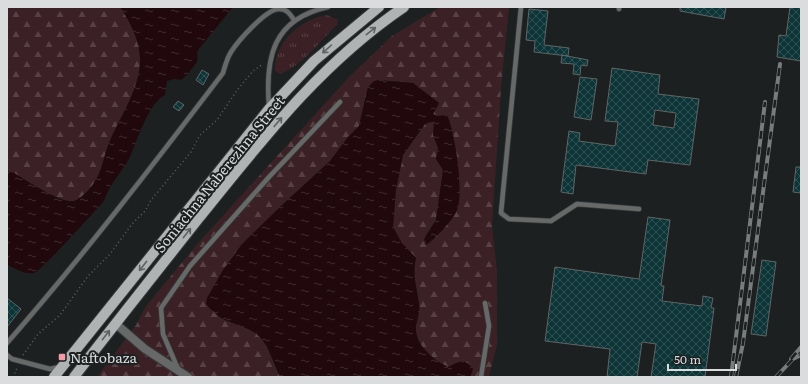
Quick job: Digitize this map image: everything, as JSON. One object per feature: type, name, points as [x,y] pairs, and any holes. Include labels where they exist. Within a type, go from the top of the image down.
[{"type":"main road","name":"Soniachna Naberezhna Street","points":[[54,377],[269,110],[314,61],[379,7]]},
{"type":"main road","name":"Soniachna Naberezhna Street","points":[[74,377],[231,178],[305,92],[338,58],[404,7]]},
{"type":"street","points":[[116,324],[146,349],[188,377]]},
{"type":"lane","points":[[269,110],[267,84],[269,60],[279,38],[294,20],[311,11],[328,7]]},
{"type":"lane","points":[[521,7],[501,213],[509,219],[551,221],[577,204],[639,208]]},
{"type":"lane","points":[[7,343],[72,268],[125,201],[223,73],[230,53],[239,42],[267,14],[278,9],[285,10],[294,20]]},
{"type":"lane","points":[[178,371],[163,334],[161,308],[190,266],[269,177],[340,102]]},
{"type":"lane","points":[[481,377],[490,326],[485,303]]},
{"type":"lane","points":[[7,355],[20,362],[50,369],[63,366]]},
{"type":"path","points":[[13,377],[34,339],[60,315],[88,276],[107,258],[132,224],[145,211],[151,200],[191,152],[200,135],[217,120],[238,88],[253,71],[269,60]]},
{"type":"green space","points":[[7,7],[120,7],[131,26],[137,41],[140,63],[136,84],[109,143],[97,179],[84,195],[74,201],[58,198],[14,173],[7,171]]},
{"type":"green space","points":[[440,7],[509,7],[501,88],[492,226],[497,271],[497,344],[489,377],[470,377],[473,369],[464,362],[448,367],[436,360],[421,345],[418,339],[416,332],[419,307],[415,276],[416,258],[402,244],[393,227],[396,190],[403,155],[425,124],[430,122],[435,123],[433,135],[438,148],[436,159],[443,170],[436,220],[425,236],[432,241],[457,210],[460,190],[456,148],[447,115],[437,116],[433,114],[439,103],[413,83],[379,80],[368,87],[359,126],[348,137],[330,161],[275,212],[206,304],[224,320],[245,327],[258,335],[266,345],[280,377],[97,377],[136,325],[146,306],[199,242],[349,77],[392,36]]},
{"type":"green space","points":[[327,15],[338,20],[337,25],[296,65],[280,74],[275,71],[279,51],[291,34],[308,21]]},
{"type":"water","points":[[120,7],[233,7],[198,50],[197,62],[187,75],[181,80],[175,79],[167,81],[165,95],[159,99],[148,114],[129,159],[106,195],[104,201],[39,269],[34,273],[20,271],[7,265],[7,171],[14,173],[52,195],[68,201],[74,201],[80,198],[88,191],[97,179],[109,143],[128,104],[139,74],[139,48],[131,26]]},
{"type":"water","points":[[379,80],[413,83],[439,103],[433,114],[437,116],[447,115],[450,123],[456,148],[460,190],[459,202],[455,214],[444,229],[426,245],[424,239],[436,220],[443,170],[436,159],[438,148],[433,135],[434,123],[430,122],[425,124],[403,155],[396,190],[393,227],[402,243],[416,258],[415,276],[419,314],[416,332],[421,345],[436,360],[448,367],[458,362],[464,362],[470,365],[473,369],[470,377],[280,377],[263,340],[247,328],[219,317],[206,304],[207,298],[223,270],[242,244],[330,161],[348,137],[359,126],[368,87],[374,81]]},
{"type":"building","points":[[680,7],[726,7],[724,19],[680,11]]},
{"type":"building","points":[[790,7],[801,7],[801,61],[777,57],[779,35],[786,36]]},
{"type":"building","points":[[529,9],[548,11],[544,45],[569,48],[568,56],[534,52],[535,41],[526,40]]},
{"type":"building","points":[[562,55],[588,60],[587,66],[581,65],[580,75],[573,74],[574,64],[561,63]]},
{"type":"building","points":[[612,68],[660,75],[658,94],[699,99],[690,165],[648,160],[646,174],[576,165],[573,194],[561,192],[569,131],[580,133],[579,141],[615,146],[618,122],[605,121]],"holes":[[[655,110],[676,113],[674,128],[653,125]]]},
{"type":"building","points":[[202,70],[209,74],[203,85],[196,80]]},
{"type":"building","points":[[580,77],[597,79],[591,120],[574,117]]},
{"type":"building","points":[[178,101],[184,105],[179,111],[173,107]]},
{"type":"building","points":[[796,167],[801,167],[801,193],[793,192]]},
{"type":"building","points":[[648,217],[670,220],[661,286],[664,286],[662,301],[702,306],[703,296],[713,298],[711,308],[714,308],[705,377],[651,377],[656,344],[642,342],[637,377],[607,377],[610,349],[545,341],[555,267],[639,279]]},
{"type":"building","points":[[762,260],[776,262],[766,336],[751,334]]},
{"type":"building","points":[[7,298],[21,309],[7,327]]},
{"type":"railway","points":[[736,377],[743,343],[780,64]]},
{"type":"railway","points":[[731,377],[765,102]]},
{"type":"railway","points":[[791,359],[801,347]]},
{"type":"railway","points":[[776,377],[793,359],[801,355]]},
{"type":"place","name":"Naftobaza","points":[[62,357]]}]
